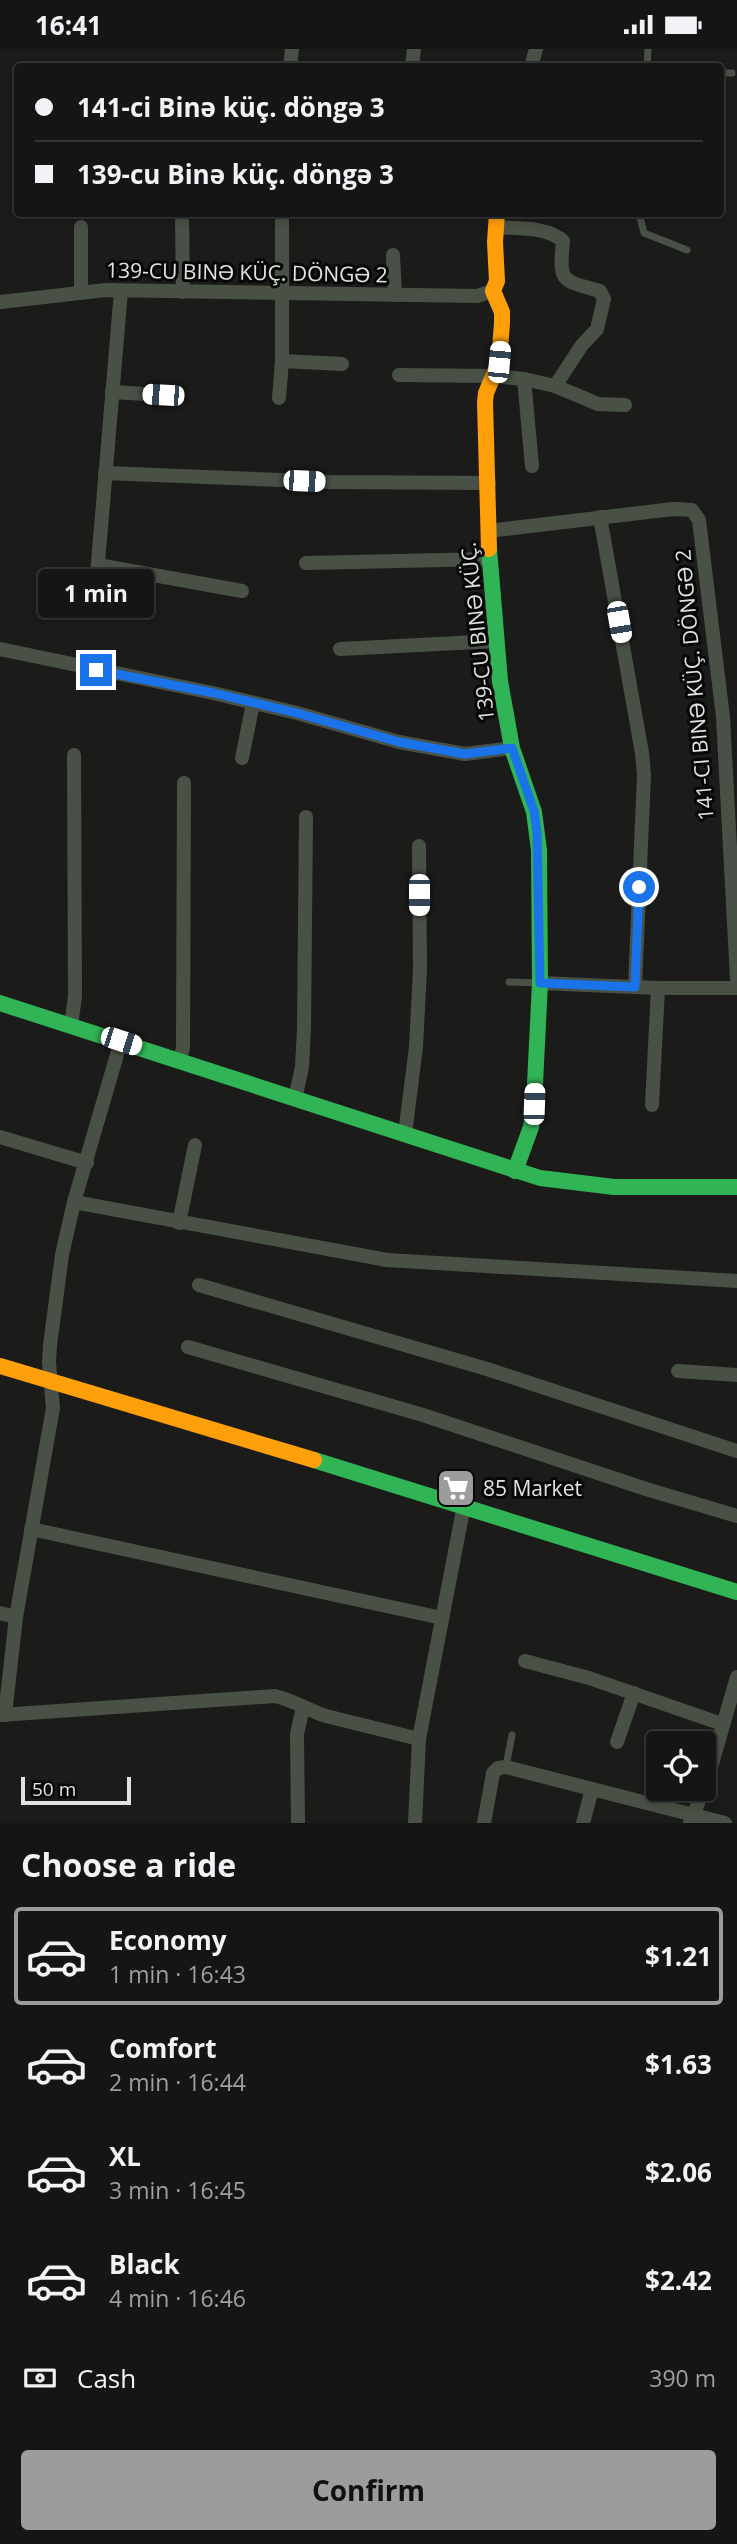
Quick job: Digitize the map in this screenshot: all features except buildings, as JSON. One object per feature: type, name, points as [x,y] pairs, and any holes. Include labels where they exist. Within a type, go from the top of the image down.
[{"type":"street","points":[[182,217],[183,292]]},
{"type":"street","points":[[279,397],[282,361],[282,217]]},
{"type":"street","points":[[497,220],[555,234],[563,241],[561,267],[564,277],[570,283],[600,291],[604,299],[597,329],[582,345],[555,386]]},
{"type":"street","name":"139-CU BINƏ KÜÇ.","points":[[497,220],[497,281],[493,291],[502,312],[499,362],[485,402],[488,531],[501,693],[512,748],[534,811],[537,832],[540,983],[531,1127],[514,1171]]},
{"type":"street","points":[[81,227],[81,292]]},
{"type":"street","points":[[393,255],[395,295]]},
{"type":"street","points":[[95,598],[121,291]]},
{"type":"street","name":"139-CU BINƏ KÜÇ. DÖNGƏ 2","points":[[0,302],[81,292],[121,291],[477,296],[493,291]]},
{"type":"street","points":[[282,361],[342,364]]},
{"type":"street","points":[[399,375],[524,379],[555,386],[598,404],[625,405]]},
{"type":"street","points":[[524,379],[532,466]]},
{"type":"street","points":[[112,393],[163,395]]},
{"type":"street","points":[[105,473],[331,482],[489,484]]},
{"type":"street","name":"141-CI BINƏ KÜÇ. DÖNGƏ 2","points":[[488,531],[673,509],[692,510],[699,520],[723,717],[737,979]]},
{"type":"street","points":[[600,517],[644,775],[635,987]]},
{"type":"street","points":[[306,563],[490,559]]},
{"type":"street","points":[[98,565],[242,591]]},
{"type":"street","points":[[340,649],[496,641]]},
{"type":"street","points":[[0,649],[297,713],[365,734],[447,751],[482,753],[512,748]]},
{"type":"street","points":[[242,758],[253,703]]},
{"type":"street","points":[[71,1025],[75,996],[75,755]]},
{"type":"street","points":[[180,1060],[183,1048],[184,783]]},
{"type":"street","points":[[295,1099],[302,1067],[304,1029],[306,817]]},
{"type":"street","points":[[405,1135],[416,1047],[420,969],[419,846]]},
{"type":"street","points":[[540,983],[737,988]]},
{"type":"street","points":[[652,1105],[658,988]]},
{"type":"street","points":[[0,1003],[514,1171],[564,1183],[613,1188],[649,1190],[737,1187]]},
{"type":"street","points":[[121,1041],[74,1202],[57,1287],[50,1345],[53,1408],[16,1617],[3,1715],[275,1696],[290,1699],[326,1716],[419,1739]]},
{"type":"street","points":[[0,1137],[87,1163]]},
{"type":"street","points":[[179,1223],[195,1145]]},
{"type":"street","points":[[74,1202],[387,1260],[737,1281]]},
{"type":"street","points":[[199,1285],[486,1369],[737,1451]]},
{"type":"street","points":[[188,1347],[423,1415],[646,1489],[737,1515]]},
{"type":"street","points":[[0,1366],[464,1505],[737,1592]]},
{"type":"street","points":[[678,1371],[737,1375]]},
{"type":"street","points":[[415,1823],[419,1739],[464,1505]]},
{"type":"street","points":[[32,1529],[442,1618]]},
{"type":"street","points":[[0,1612],[16,1617]]},
{"type":"street","points":[[525,1661],[634,1693],[722,1724]]},
{"type":"street","points":[[692,1819],[707,1781],[737,1677]]},
{"type":"street","points":[[617,1742],[634,1693]]},
{"type":"street","points":[[298,1823],[296,1734],[303,1707]]},
{"type":"street","points":[[484,1823],[493,1773],[498,1768],[506,1767],[692,1819],[726,1823]]},
{"type":"street","points":[[583,1823],[592,1789]]},
{"type":"lane","points":[[724,73],[732,73]]},
{"type":"lane","points":[[640,217],[644,233],[687,250]]},
{"type":"lane","points":[[509,982],[540,983]]},
{"type":"lane","points":[[506,1767],[512,1735]]},
{"type":"traffic: fast","points":[[489,549],[500,681],[512,748],[534,812],[539,850],[540,983],[534,1104],[531,1127],[515,1171]]},
{"type":"traffic: fast","points":[[0,1003],[540,1178],[614,1187],[737,1187]]},
{"type":"traffic: fast","points":[[314,1460],[737,1592]]},
{"type":"traffic: slow","points":[[489,549],[485,402],[499,362],[502,323],[502,312],[493,291],[497,281],[497,217]]},
{"type":"traffic: slow","points":[[0,1366],[314,1460]]},
{"type":"place","name":"85 Market","points":[[456,1488]]},
{"type":"route","points":[[96,670],[214,693],[399,742],[465,754],[512,748],[534,811],[537,832],[540,983],[635,987],[639,887]]}]
